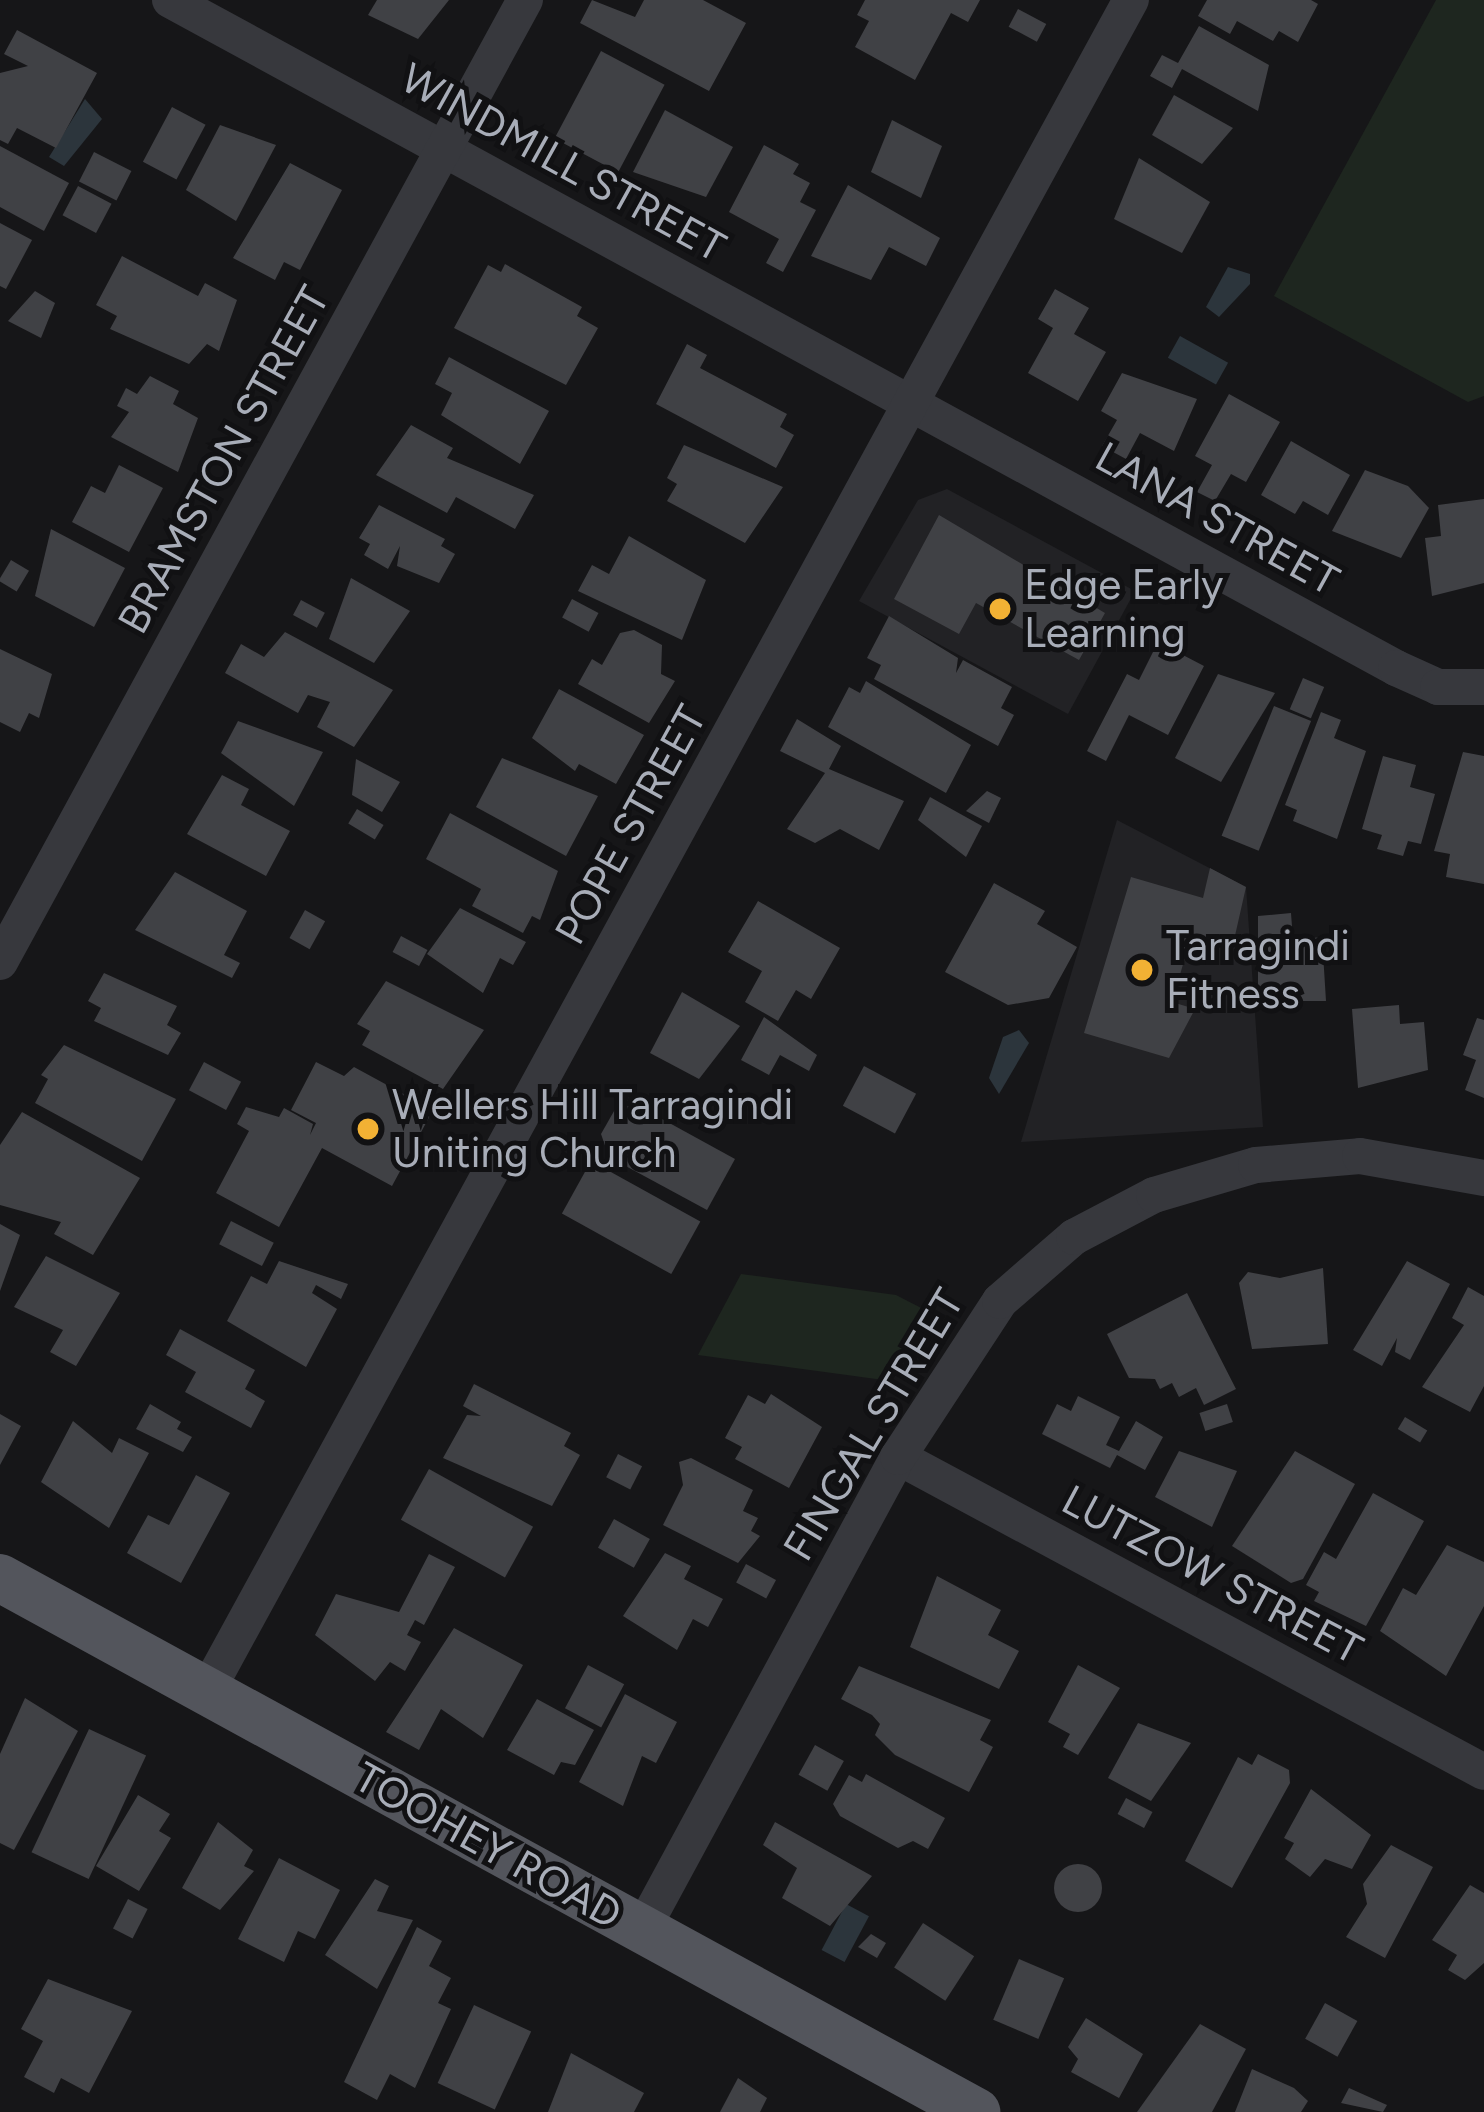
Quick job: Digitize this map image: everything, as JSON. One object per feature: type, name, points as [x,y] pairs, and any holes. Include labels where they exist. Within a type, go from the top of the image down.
[{"type":"main road","name":"TOOHEY ROAD","points":[[0,1578],[976,2112]]},
{"type":"street","name":"WINDMILL STREET","points":[[170,0],[913,405]]},
{"type":"street","name":"BRAMSTON STREET","points":[[0,962],[525,0]]},
{"type":"street","name":"POPE STREET","points":[[208,1691],[1131,0]]},
{"type":"street","name":"LANA STREET","points":[[913,405],[1396,668],[1438,687],[1484,687]]},
{"type":"street","name":"FINGAL STREET","points":[[642,1930],[898,1457],[1000,1301],[1073,1237],[1154,1195],[1256,1165],[1360,1156],[1484,1178]]},
{"type":"street","name":"LUTZOW STREET","points":[[898,1457],[1484,1772]]},
{"type":"shaded area","points":[[1436,0],[1484,0],[1484,396],[1468,402],[1274,296]]},
{"type":"shaded area","points":[[85,99],[102,119],[64,166],[49,157]]},
{"type":"shaded area","points":[[1228,267],[1250,274],[1250,284],[1219,317],[1206,307]]},
{"type":"shaded area","points":[[1180,336],[1228,363],[1216,385],[1168,358]]},
{"type":"shaded area","name":"Edge Early Learning","points":[[947,489],[1135,591],[1068,714],[859,601],[918,500]]},
{"type":"shaded area","points":[[1117,820],[1246,887],[1263,1127],[1021,1142]]},
{"type":"shaded area","points":[[1019,1030],[1029,1043],[999,1094],[989,1078],[1003,1037]]},
{"type":"shaded area","points":[[741,1274],[896,1295],[929,1312],[891,1381],[698,1355]]},
{"type":"shaded area","points":[[846,1904],[869,1916],[845,1962],[822,1950]]},
{"type":"building","points":[[377,0],[449,0],[418,39],[368,15]]},
{"type":"building","points":[[592,0],[635,17],[644,0],[703,0],[746,23],[709,91],[580,23]]},
{"type":"building","points":[[865,0],[980,0],[968,22],[951,13],[915,80],[855,47],[869,21],[857,15]]},
{"type":"building","points":[[1207,0],[1311,0],[1318,4],[1298,42],[1279,31],[1273,41],[1237,21],[1230,34],[1198,16]]},
{"type":"building","points":[[1018,9],[1046,24],[1037,42],[1009,27]]},
{"type":"building","points":[[1199,26],[1269,65],[1258,111],[1182,69],[1172,88],[1150,76],[1162,55],[1178,63]]},
{"type":"building","points":[[17,30],[97,73],[56,148],[17,128],[8,144],[0,140],[0,73],[28,66],[4,54]]},
{"type":"building","points":[[601,51],[665,85],[618,172],[555,138]]},
{"type":"building","points":[[1174,95],[1233,128],[1202,164],[1152,135]]},
{"type":"building","points":[[172,107],[206,125],[176,180],[143,162]]},
{"type":"building","points":[[665,110],[733,147],[706,197],[633,172]]},
{"type":"building","points":[[892,120],[942,146],[921,198],[871,172]]},
{"type":"building","points":[[220,125],[276,145],[236,221],[186,190]]},
{"type":"building","points":[[764,145],[799,164],[793,174],[810,183],[800,202],[816,210],[783,272],[766,263],[779,239],[729,212]]},
{"type":"building","points":[[0,146],[69,183],[44,231],[0,207]]},
{"type":"building","points":[[94,152],[131,171],[116,200],[79,181]]},
{"type":"building","points":[[1139,158],[1210,202],[1182,253],[1114,219]]},
{"type":"building","points":[[290,163],[342,190],[300,270],[284,262],[275,280],[233,258]]},
{"type":"building","points":[[848,185],[940,238],[926,266],[889,247],[871,280],[811,256]]},
{"type":"building","points":[[78,186],[112,204],[96,233],[63,215]]},
{"type":"building","points":[[0,223],[32,240],[6,289],[0,286]]},
{"type":"building","points":[[122,256],[198,296],[205,283],[237,300],[219,351],[207,344],[189,364],[110,329],[117,316],[96,305]]},
{"type":"building","points":[[505,264],[582,307],[577,316],[598,328],[566,385],[454,328],[488,265],[501,272]]},
{"type":"building","points":[[1055,289],[1089,308],[1074,334],[1106,352],[1078,401],[1028,373],[1053,328],[1038,319]]},
{"type":"building","points":[[35,291],[55,303],[41,338],[8,321]]},
{"type":"building","points":[[687,344],[707,355],[700,368],[787,414],[780,427],[794,435],[776,468],[656,404]]},
{"type":"building","points":[[449,357],[549,411],[520,464],[441,415],[452,393],[435,384]]},
{"type":"building","points":[[1122,373],[1197,399],[1174,451],[1140,433],[1126,459],[1102,446],[1117,420],[1101,411]]},
{"type":"building","points":[[150,376],[179,391],[173,404],[198,418],[178,472],[111,437],[129,412],[117,406],[126,388],[137,394]]},
{"type":"building","points":[[1229,394],[1280,422],[1246,482],[1231,474],[1215,501],[1197,492],[1212,465],[1195,456]]},
{"type":"building","points":[[411,425],[453,448],[447,458],[534,495],[515,529],[456,497],[447,513],[376,475]]},
{"type":"building","points":[[1291,441],[1350,475],[1328,515],[1303,501],[1295,514],[1261,495]]},
{"type":"building","points":[[684,445],[783,487],[745,543],[667,501],[677,484],[667,478]]},
{"type":"building","points":[[119,465],[163,488],[129,552],[72,522],[91,486],[105,493]]},
{"type":"building","points":[[1365,470],[1408,486],[1429,508],[1401,558],[1332,531]]},
{"type":"building","points":[[1484,499],[1484,583],[1432,596],[1425,538],[1441,536],[1438,505]]},
{"type":"building","points":[[379,505],[445,539],[441,546],[455,554],[439,583],[397,566],[400,546],[388,569],[364,555],[370,544],[359,538]]},
{"type":"building","points":[[939,515],[1105,613],[1079,660],[976,603],[959,634],[894,599]]},
{"type":"building","points":[[51,529],[125,568],[94,627],[35,596]]},
{"type":"building","points":[[629,536],[706,580],[682,640],[578,591],[592,565],[609,574]]},
{"type":"building","points":[[11,560],[29,571],[17,591],[0,581]]},
{"type":"building","points":[[351,578],[410,611],[374,663],[329,639]]},
{"type":"building","points":[[572,599],[598,613],[589,632],[562,618]]},
{"type":"building","points":[[301,600],[325,613],[317,628],[293,615]]},
{"type":"building","points":[[889,616],[958,658],[956,673],[963,660],[1012,687],[1001,708],[1014,715],[998,746],[874,679],[881,665],[867,658]]},
{"type":"building","points":[[634,630],[662,645],[661,674],[675,681],[649,723],[578,684],[592,659],[602,665],[620,633]]},
{"type":"building","points":[[285,632],[393,690],[354,747],[317,727],[330,702],[308,695],[298,713],[225,673],[241,644],[264,657]]},
{"type":"building","points":[[1158,642],[1204,666],[1168,735],[1129,715],[1106,761],[1087,751],[1127,674],[1139,680]]},
{"type":"building","points":[[0,649],[52,674],[39,718],[29,713],[20,732],[0,722]]},
{"type":"building","points":[[1218,674],[1275,693],[1221,782],[1175,758]]},
{"type":"building","points":[[1303,678],[1324,687],[1311,718],[1290,709]]},
{"type":"building","points":[[866,681],[971,745],[946,793],[828,727],[849,687],[860,693]]},
{"type":"building","points":[[559,689],[644,735],[616,784],[579,764],[575,771],[532,738]]},
{"type":"building","points":[[1274,706],[1311,721],[1259,851],[1222,836]]},
{"type":"building","points":[[1321,712],[1341,720],[1334,738],[1366,751],[1337,839],[1293,821],[1297,810],[1285,805]]},
{"type":"building","points":[[797,719],[841,746],[829,769],[904,801],[879,850],[840,829],[815,843],[787,829],[825,773],[780,751]]},
{"type":"building","points":[[238,721],[323,752],[294,806],[221,753]]},
{"type":"building","points":[[1463,752],[1484,756],[1484,884],[1446,877],[1450,854],[1434,851]]},
{"type":"building","points":[[1383,756],[1416,765],[1410,787],[1435,794],[1421,844],[1408,841],[1403,856],[1377,849],[1382,835],[1362,829]]},
{"type":"building","points":[[502,758],[598,796],[566,856],[476,807]]},
{"type":"building","points":[[356,759],[400,782],[382,812],[352,795]]},
{"type":"building","points":[[222,775],[249,789],[241,805],[290,831],[266,876],[187,834]]},
{"type":"building","points":[[987,791],[1001,798],[989,823],[966,811]]},
{"type":"building","points":[[930,797],[982,826],[966,857],[918,820]]},
{"type":"building","points":[[357,809],[384,825],[375,840],[348,824]]},
{"type":"building","points":[[450,813],[558,871],[540,920],[532,916],[523,933],[472,906],[481,889],[426,859]]},
{"type":"building","name":"Tarragindi Fitness","points":[[1210,868],[1246,887],[1232,949],[1191,937],[1172,1002],[1195,1009],[1169,1058],[1084,1033],[1131,877],[1203,898]]},
{"type":"building","points":[[175,872],[247,911],[224,955],[240,963],[232,978],[135,930]]},
{"type":"building","points":[[994,883],[1045,911],[1037,924],[1077,947],[1049,998],[1008,1005],[945,972]]},
{"type":"building","points":[[758,901],[840,948],[811,999],[796,990],[778,1021],[745,1002],[762,971],[728,952]]},
{"type":"building","points":[[460,908],[526,942],[513,965],[500,958],[483,993],[427,954]]},
{"type":"building","points":[[305,910],[325,921],[310,949],[289,938]]},
{"type":"building","points":[[1291,913],[1293,940],[1322,937],[1326,1001],[1258,1001],[1258,916]]},
{"type":"building","points":[[401,936],[427,950],[419,966],[393,952]]},
{"type":"building","points":[[104,973],[177,1006],[167,1025],[181,1033],[168,1055],[94,1021],[101,1008],[88,1001]]},
{"type":"building","points":[[386,981],[484,1030],[443,1089],[362,1045],[370,1031],[357,1024]]},
{"type":"building","points":[[682,992],[740,1026],[699,1079],[650,1053]]},
{"type":"building","points":[[1399,1005],[1400,1024],[1424,1022],[1428,1070],[1358,1088],[1352,1009]]},
{"type":"building","points":[[764,1017],[817,1055],[809,1071],[780,1055],[769,1075],[741,1060]]},
{"type":"building","points":[[1477,1018],[1484,1020],[1484,1098],[1465,1090],[1476,1060],[1463,1055]]},
{"type":"building","points":[[64,1045],[176,1099],[142,1161],[35,1103],[48,1079],[41,1075]]},
{"type":"building","points":[[204,1062],[241,1082],[226,1110],[189,1090]]},
{"type":"building","points":[[316,1062],[344,1076],[354,1067],[433,1110],[392,1186],[322,1148],[279,1227],[216,1193],[249,1131],[237,1124],[246,1107],[279,1117],[284,1108],[313,1124],[310,1135],[316,1123],[291,1110]]},
{"type":"building","points":[[864,1066],[916,1094],[895,1133],[843,1106]]},
{"type":"building","points":[[622,1097],[735,1159],[707,1210],[609,1157],[601,1134]]},
{"type":"building","points":[[22,1112],[140,1178],[93,1255],[54,1234],[61,1222],[0,1205],[0,1145]]},
{"type":"building","points":[[591,1161],[700,1222],[671,1274],[562,1213]]},
{"type":"building","points":[[231,1221],[274,1243],[262,1266],[219,1244]]},
{"type":"building","points":[[0,1224],[20,1235],[0,1291]]},
{"type":"building","points":[[46,1256],[120,1293],[76,1366],[50,1352],[63,1330],[14,1307]]},
{"type":"building","points":[[279,1261],[348,1284],[341,1299],[316,1285],[312,1293],[337,1309],[306,1367],[227,1321],[251,1276],[267,1284]]},
{"type":"building","points":[[1407,1261],[1450,1284],[1410,1360],[1395,1352],[1397,1338],[1382,1366],[1353,1350]]},
{"type":"building","points":[[1323,1268],[1328,1344],[1252,1349],[1239,1283],[1248,1272],[1280,1278]]},
{"type":"building","points":[[1468,1287],[1484,1296],[1484,1386],[1470,1412],[1422,1387],[1464,1325],[1452,1318]]},
{"type":"building","points":[[1187,1293],[1236,1389],[1204,1405],[1196,1388],[1179,1397],[1172,1383],[1160,1389],[1155,1379],[1129,1378],[1107,1334]]},
{"type":"building","points":[[180,1329],[255,1370],[245,1389],[265,1401],[251,1428],[185,1392],[196,1372],[166,1355]]},
{"type":"building","points":[[474,1384],[571,1433],[564,1446],[580,1455],[552,1506],[443,1458],[467,1415],[481,1416],[463,1406]]},
{"type":"building","points":[[771,1394],[822,1427],[789,1488],[735,1459],[742,1447],[725,1438],[748,1395],[765,1404]]},
{"type":"building","points":[[1078,1396],[1120,1417],[1106,1445],[1119,1451],[1136,1421],[1163,1437],[1145,1470],[1117,1455],[1110,1468],[1042,1434],[1057,1404],[1071,1411]]},
{"type":"building","points":[[150,1404],[181,1422],[177,1429],[192,1437],[183,1452],[136,1429]]},
{"type":"building","points":[[1227,1404],[1233,1422],[1205,1431],[1199,1413]]},
{"type":"building","points":[[0,1414],[21,1426],[0,1465]]},
{"type":"building","points":[[1405,1417],[1427,1430],[1420,1442],[1398,1429]]},
{"type":"building","points":[[73,1421],[112,1453],[119,1438],[149,1453],[109,1528],[41,1482]]},
{"type":"building","points":[[1179,1451],[1237,1471],[1212,1527],[1155,1497]]},
{"type":"building","points":[[1295,1451],[1355,1484],[1303,1579],[1291,1583],[1232,1546]]},
{"type":"building","points":[[618,1454],[642,1466],[630,1489],[606,1477]]},
{"type":"building","points":[[691,1458],[753,1490],[743,1511],[758,1518],[751,1531],[760,1536],[738,1563],[663,1525],[683,1485],[679,1462]]},
{"type":"building","points":[[429,1469],[533,1527],[505,1577],[401,1520]]},
{"type":"building","points":[[196,1475],[230,1493],[181,1583],[127,1553],[148,1515],[169,1525]]},
{"type":"building","points":[[1373,1493],[1424,1521],[1366,1626],[1314,1601],[1319,1592],[1306,1585],[1324,1552],[1336,1559]]},
{"type":"building","points":[[614,1519],[650,1539],[634,1568],[598,1548]]},
{"type":"building","points":[[1447,1545],[1484,1562],[1484,1606],[1446,1676],[1380,1631],[1403,1588],[1416,1595]]},
{"type":"building","points":[[665,1553],[691,1566],[684,1579],[723,1599],[708,1627],[693,1619],[677,1650],[623,1616]]},
{"type":"building","points":[[429,1554],[455,1567],[424,1625],[415,1620],[407,1635],[421,1642],[405,1671],[390,1662],[375,1681],[315,1635],[336,1594],[399,1612]]},
{"type":"building","points":[[746,1564],[776,1580],[766,1599],[736,1583]]},
{"type":"building","points":[[937,1576],[1001,1610],[988,1635],[1019,1651],[999,1689],[910,1647]]},
{"type":"building","points":[[454,1628],[523,1665],[483,1738],[441,1709],[419,1750],[386,1732]]},
{"type":"building","points":[[588,1665],[624,1684],[601,1728],[565,1708]]},
{"type":"building","points":[[1078,1665],[1120,1688],[1078,1755],[1063,1747],[1070,1734],[1048,1722]]},
{"type":"building","points":[[859,1666],[991,1720],[980,1740],[993,1747],[969,1792],[895,1755],[875,1735],[880,1724],[872,1715],[841,1699]]},
{"type":"building","points":[[625,1694],[677,1722],[656,1763],[642,1756],[623,1806],[579,1782]]},
{"type":"building","points":[[25,1698],[78,1731],[14,1850],[0,1843],[0,1754]]},
{"type":"building","points":[[537,1699],[594,1730],[575,1765],[561,1762],[554,1775],[507,1750]]},
{"type":"building","points":[[1138,1723],[1191,1743],[1151,1801],[1108,1778]]},
{"type":"building","points":[[89,1729],[146,1756],[89,1879],[32,1852]]},
{"type":"building","points":[[815,1745],[844,1761],[827,1791],[799,1775]]},
{"type":"building","points":[[1258,1754],[1289,1770],[1290,1783],[1232,1888],[1185,1861],[1238,1757],[1252,1765]]},
{"type":"building","points":[[866,1774],[945,1818],[928,1849],[913,1841],[898,1848],[840,1816],[833,1804],[849,1775],[862,1782]]},
{"type":"building","points":[[1311,1789],[1371,1835],[1352,1869],[1325,1859],[1310,1877],[1285,1859],[1294,1843],[1284,1838]]},
{"type":"building","points":[[138,1795],[170,1814],[159,1831],[171,1838],[139,1891],[96,1866]]},
{"type":"building","points":[[1126,1798],[1152,1812],[1144,1828],[1118,1814]]},
{"type":"building","points":[[218,1822],[253,1850],[244,1866],[254,1871],[220,1910],[182,1888]]},
{"type":"building","points":[[775,1822],[872,1876],[830,1926],[782,1898],[797,1868],[763,1845]]},
{"type":"building","points":[[1391,1845],[1433,1867],[1385,1958],[1346,1937],[1367,1904],[1363,1884]]},
{"type":"building","points":[[279,1858],[340,1890],[315,1939],[298,1931],[284,1962],[238,1939]]},
{"type":"building","points":[[1078,1864],[1095,1871],[1102,1888],[1095,1905],[1078,1912],[1061,1905],[1054,1888],[1061,1871]]},
{"type":"building","points":[[375,1879],[389,1886],[377,1911],[413,1920],[377,1989],[325,1955]]},
{"type":"building","points":[[1470,1885],[1484,1893],[1484,1963],[1465,1980],[1448,1970],[1457,1955],[1432,1940]]},
{"type":"building","points":[[128,1899],[148,1909],[133,1938],[113,1928]]},
{"type":"building","points":[[923,1923],[974,1956],[945,2001],[894,1967]]},
{"type":"building","points":[[417,1927],[442,1941],[429,1966],[451,1978],[438,2003],[451,2009],[415,2088],[390,2074],[377,2100],[344,2082]]},
{"type":"building","points":[[871,1934],[886,1943],[877,1958],[858,1947]]},
{"type":"building","points":[[1019,1959],[1064,1978],[1038,2039],[993,2020]]},
{"type":"building","points":[[48,1979],[132,2011],[89,2093],[61,2078],[54,2093],[24,2077],[43,2041],[21,2029]]},
{"type":"building","points":[[1325,2003],[1357,2021],[1337,2057],[1305,2039]]},
{"type":"building","points":[[474,2005],[531,2032],[495,2110],[438,2083]]},
{"type":"building","points":[[1086,2018],[1143,2054],[1119,2098],[1071,2072],[1078,2059],[1068,2047]]},
{"type":"building","points":[[1200,2024],[1246,2049],[1212,2112],[1137,2112]]},
{"type":"building","points":[[571,2053],[644,2093],[634,2112],[548,2112]]},
{"type":"building","points":[[1252,2069],[1294,2088],[1308,2101],[1301,2112],[1235,2112]]},
{"type":"building","points":[[738,2078],[767,2098],[760,2112],[720,2112]]},
{"type":"building","points":[[1349,2088],[1387,2105],[1383,2112],[1341,2103]]},
{"type":"place","name":"Edge Early Learning","points":[[1000,609]]},
{"type":"place","name":"Tarragindi Fitness","points":[[1142,970]]},
{"type":"place","name":"Wellers Hill Tarragindi Uniting Church","points":[[368,1129]]}]
